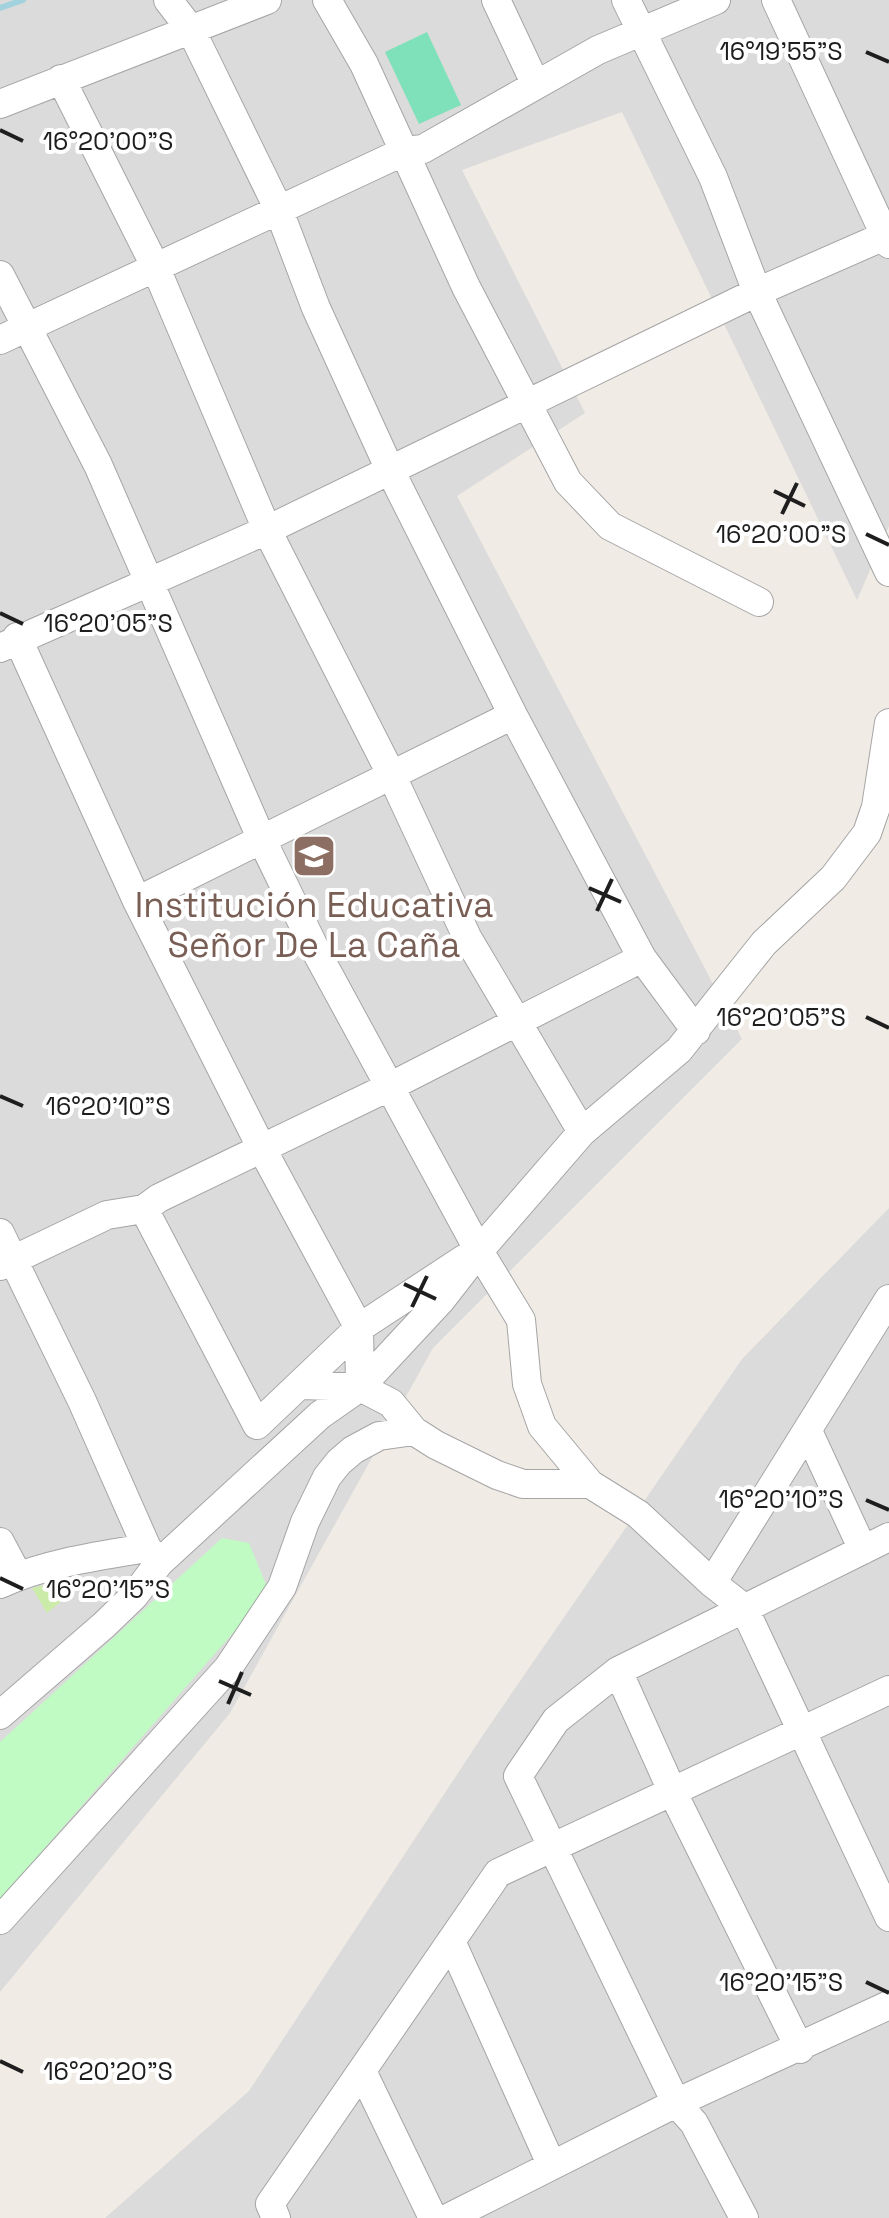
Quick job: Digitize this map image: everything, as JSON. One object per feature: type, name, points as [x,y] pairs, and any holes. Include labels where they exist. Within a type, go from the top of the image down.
[{"type":"street","points":[[168,0],[191,30],[278,208],[316,308],[390,470],[513,715],[642,958],[696,1031]]},
{"type":"street","points":[[0,104],[267,0]]},
{"type":"street","points":[[327,0],[364,64],[466,287],[568,482],[610,526],[758,602]]},
{"type":"street","points":[[496,0],[535,83]]},
{"type":"street","points":[[626,0],[713,177],[758,292],[889,572]]},
{"type":"street","points":[[0,340],[278,208],[405,152],[423,149],[535,83],[643,30],[716,0]]},
{"type":"street","points":[[360,1387],[359,1328],[262,1150],[9,642],[267,530],[758,292],[888,238],[776,0]]},
{"type":"street","points":[[61,80],[154,266],[267,530],[392,776],[467,937],[582,1132]]},
{"type":"street","points":[[0,275],[98,465],[261,838],[318,955],[520,1320],[526,1384],[542,1426],[590,1484],[638,1514],[744,1608],[889,1916]]},
{"type":"street","points":[[137,901],[513,715]]},
{"type":"street","points":[[0,1715],[134,1596],[153,1555],[320,1415],[360,1387],[441,1300],[582,1132],[657,1070],[696,1031],[746,963],[833,878],[867,833],[876,807],[889,723]]},
{"type":"street","points":[[6,1263],[107,1215],[144,1209],[159,1198],[642,958]]},
{"type":"street","points":[[144,1209],[257,1425],[359,1328],[479,1251]]},
{"type":"street","points":[[0,1233],[6,1263],[82,1400],[153,1555]]},
{"type":"street","points":[[712,1583],[889,1299]]},
{"type":"street","points":[[302,1385],[360,1387],[392,1403],[414,1431],[466,1461],[522,1484],[590,1484]]},
{"type":"street","points":[[0,1920],[228,1668],[282,1587],[305,1522],[339,1462],[379,1436],[414,1431]]},
{"type":"street","points":[[808,1431],[863,1550]]},
{"type":"street","points":[[744,2218],[694,2123],[676,2103],[518,1776],[556,1720],[618,1671],[889,1537]]},
{"type":"street","points":[[0,1542],[9,1580],[90,1557],[153,1555]]},
{"type":"street","points":[[618,1671],[673,1794],[800,2049]]},
{"type":"street","points":[[276,2218],[270,2204],[498,1873],[889,1690]]},
{"type":"street","points":[[451,1941],[550,2164]]},
{"type":"street","points":[[448,2218],[676,2103],[889,2005]]},
{"type":"street","points":[[362,2071],[433,2218]]},
{"type":"shaded area","points":[[0,0],[889,0],[889,526],[857,600],[622,112],[462,170],[585,413],[457,496],[742,1039],[433,1348],[230,1713],[0,1992]]},
{"type":"shaded area","points":[[889,1208],[889,2218],[105,2218],[249,2091],[485,1732],[742,1359]]},
{"type":"green space","points":[[427,32],[461,105],[419,124],[385,52]]},
{"type":"green space","points":[[222,1538],[249,1543],[269,1592],[0,1899],[0,1742]]},
{"type":"green space","points":[[82,1577],[85,1582],[47,1613],[32,1588]]},
{"type":"waterway","points":[[0,8],[23,0]]},
{"type":"place","name":"Institución Educativa Señor De La Caña","points":[[314,856]]}]
